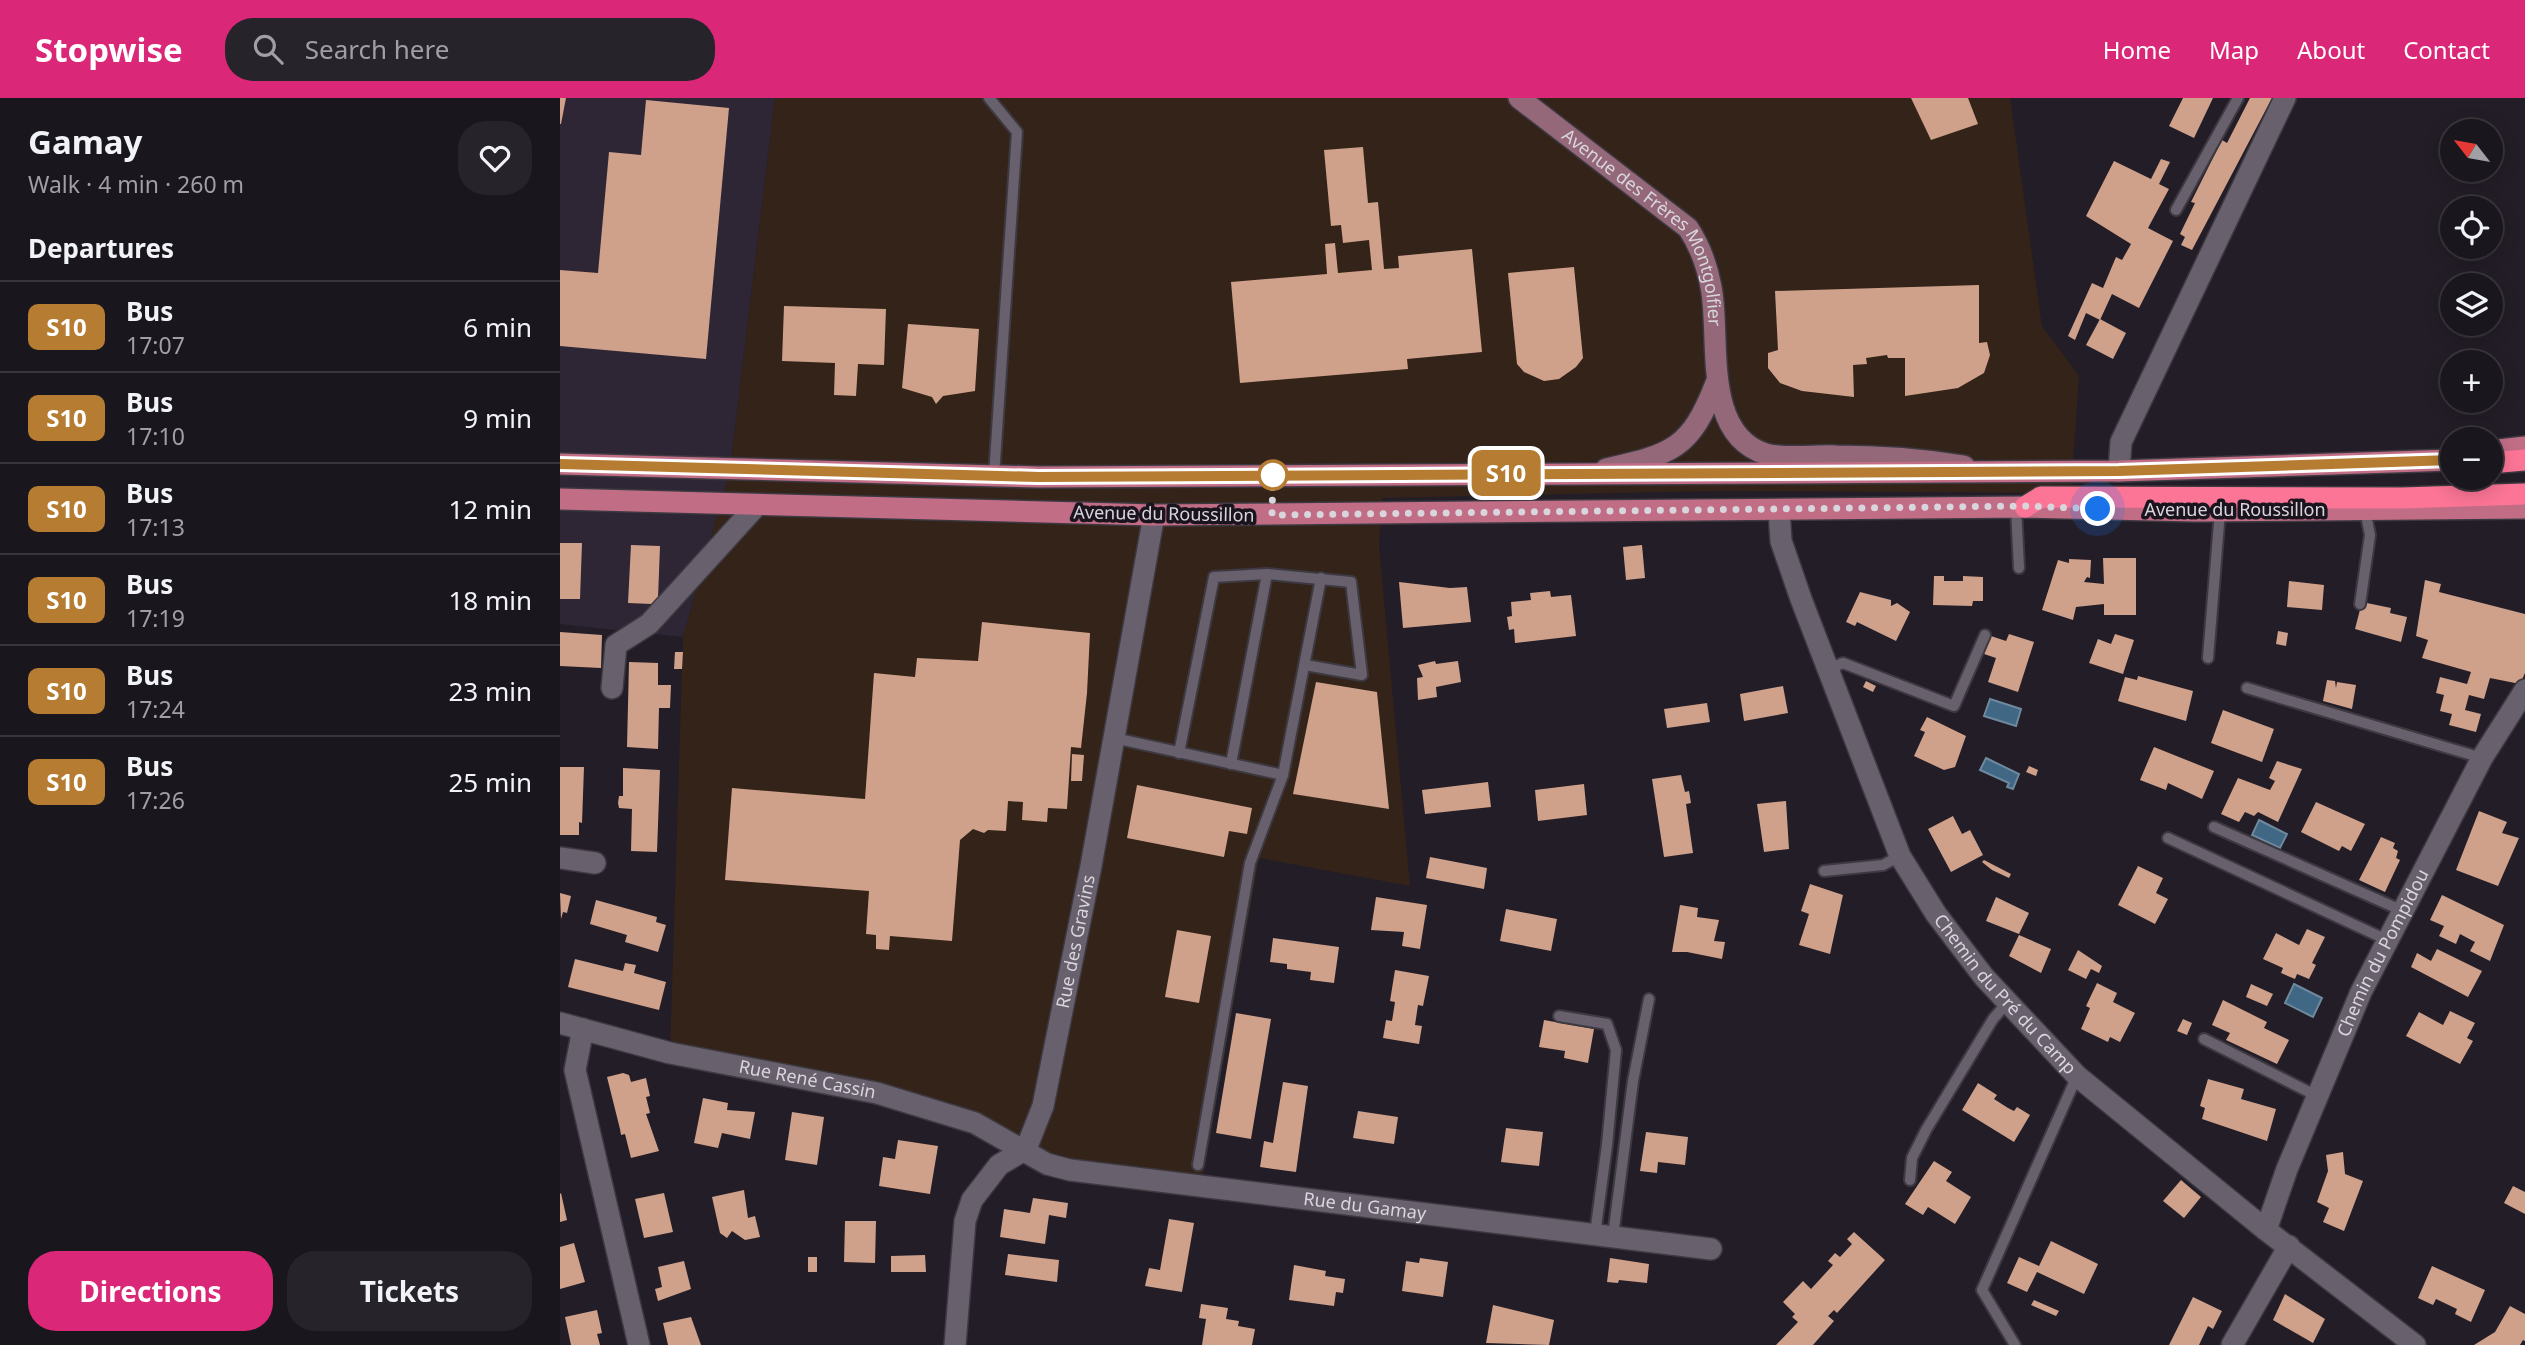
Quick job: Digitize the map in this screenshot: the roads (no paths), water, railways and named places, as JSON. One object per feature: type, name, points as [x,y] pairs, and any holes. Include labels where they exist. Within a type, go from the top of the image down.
[{"type":"highway","points":[[2503,462],[2525,460]]},
{"type":"highway","points":[[2021,507],[2041,497],[2402,498],[2525,494]]},
{"type":"main road","points":[[2503,450],[2525,447]]},
{"type":"main road","name":"Avenue du Roussillon","points":[[560,464],[995,476],[2119,471],[2440,460]]},
{"type":"main road","name":"Avenue du Roussillon","points":[[560,499],[1154,515],[2021,507],[2220,511],[2525,508]]},
{"type":"street","name":"Avenue des Frères Montgolfier","points":[[1519,98],[1688,228],[1700,245],[1712,288],[1716,383]]},
{"type":"street","points":[[2119,471],[2121,442],[2285,98]]},
{"type":"street","points":[[1716,383],[1729,418],[1744,442],[1767,455],[1906,457],[2004,472]]},
{"type":"street","points":[[1591,473],[1661,456],[1687,439],[1704,414],[1716,383]]},
{"type":"street","points":[[612,688],[616,645],[649,624],[757,505]]},
{"type":"street","name":"Chemin du Pré du Camp","points":[[1779,510],[1782,541],[1900,856],[1936,914],[2006,1004],[2077,1076],[2266,1230],[2415,1345]]},
{"type":"street","name":"Rue des Gravins","points":[[1026,1149],[1043,1106],[1154,515]]},
{"type":"street","name":"Chemin du Pompidou","points":[[2266,1230],[2287,1169],[2361,992],[2482,758],[2525,690]]},
{"type":"street","points":[[560,858],[596,863]]},
{"type":"street","name":"Rue René Cassin","points":[[560,1023],[670,1053],[877,1093],[975,1123],[1026,1149]]},
{"type":"street","points":[[583,1029],[575,1070],[639,1345]]},
{"type":"street","points":[[955,1345],[965,1221],[972,1200],[999,1165],[1026,1149]]},
{"type":"street","name":"Rue du Gamay","points":[[1026,1149],[1047,1164],[1070,1170],[1711,1249]]},
{"type":"street","points":[[2232,1345],[2289,1246]]},
{"type":"lane","points":[[989,98],[1017,132],[995,476]]},
{"type":"lane","points":[[2176,210],[2238,98]]},
{"type":"lane","points":[[2019,568],[2021,507]]},
{"type":"lane","points":[[2360,604],[2370,536],[2365,510]]},
{"type":"lane","points":[[2208,658],[2220,511]]},
{"type":"lane","points":[[1179,753],[1214,576],[1267,573],[1351,582],[1362,675],[1304,665]]},
{"type":"lane","points":[[1231,764],[1267,573]]},
{"type":"lane","points":[[1199,1165],[1250,863],[1283,775],[1321,578]]},
{"type":"lane","points":[[1828,669],[1843,663],[1954,706],[1985,635]]},
{"type":"lane","points":[[2247,688],[2482,758]]},
{"type":"lane","points":[[1114,738],[1283,775]]},
{"type":"lane","points":[[2214,827],[2403,911]]},
{"type":"lane","points":[[2168,838],[2387,940]]},
{"type":"lane","points":[[1824,871],[1882,865],[1900,856]]},
{"type":"lane","points":[[1604,1235],[1649,999]]},
{"type":"lane","points":[[1910,1180],[1912,1158],[1926,1130],[1993,1019],[2006,1004]]},
{"type":"lane","points":[[1559,1016],[1607,1024],[1616,1050],[1604,1235]]},
{"type":"lane","points":[[2204,1039],[2319,1097]]},
{"type":"lane","points":[[2015,1345],[1982,1290],[2077,1076]]},
{"type":"water","points":[[1990,699],[2021,709],[2016,726],[1984,716]]},
{"type":"water","points":[[1986,758],[2019,774],[2013,789],[2007,787],[2009,783],[1980,770]]},
{"type":"water","points":[[2259,820],[2287,834],[2280,848],[2252,835]]},
{"type":"water","points":[[2294,984],[2322,998],[2313,1017],[2285,1003]]}]
